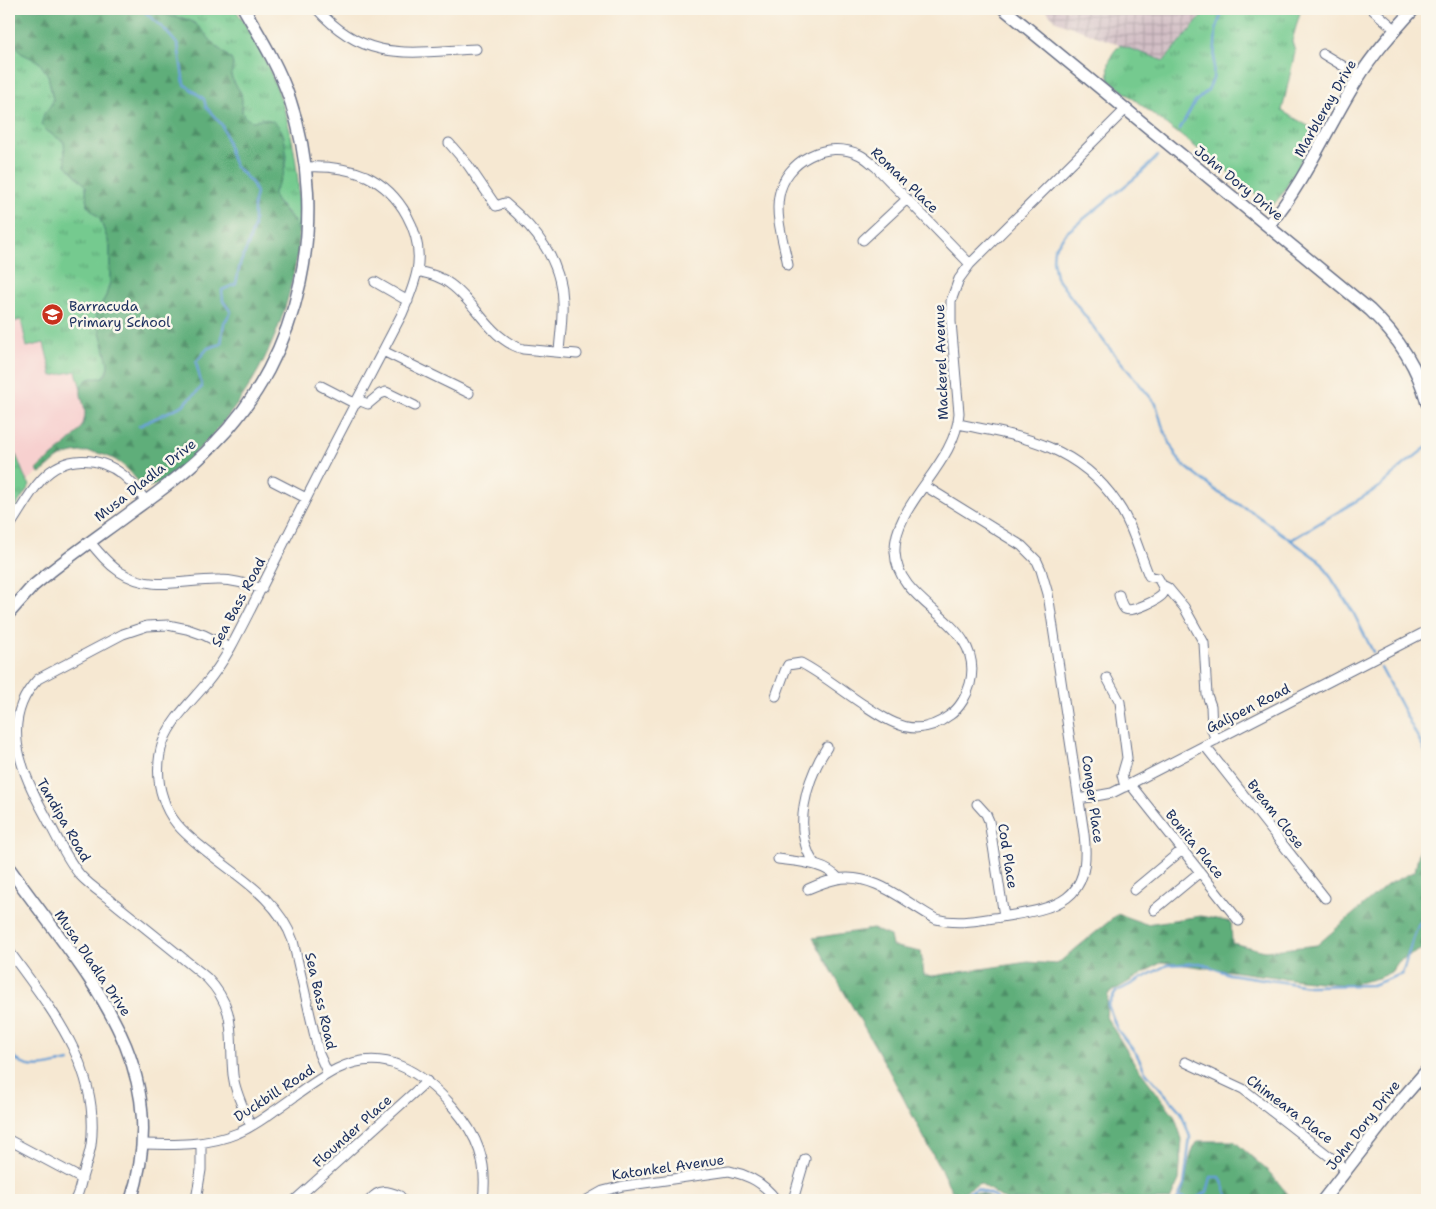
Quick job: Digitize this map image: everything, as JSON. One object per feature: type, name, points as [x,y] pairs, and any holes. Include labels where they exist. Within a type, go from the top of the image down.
[{"type":"street","name":"Musa Dladla Drive","points":[[9,613],[40,580],[190,467],[215,444],[250,400],[274,360],[292,314],[304,263],[308,217],[306,167],[297,123],[285,87],[276,66],[244,9]]},
{"type":"street","points":[[317,9],[338,30],[356,41],[376,48],[401,52],[476,49]]},
{"type":"street","name":"John Dory Drive","points":[[1004,9],[1365,306],[1390,330],[1400,344],[1414,367],[1427,403]]},
{"type":"street","points":[[1372,9],[1396,30]]},
{"type":"street","name":"Marbleray Drive","points":[[1268,226],[1285,205],[1298,184],[1360,76],[1414,9]]},
{"type":"street","points":[[1323,54],[1360,76]]},
{"type":"street","name":"Mackerel Avenue","points":[[776,696],[784,671],[794,663],[801,663],[887,721],[905,727],[918,728],[936,723],[952,714],[959,706],[969,688],[972,671],[970,654],[965,643],[947,622],[908,586],[898,569],[895,557],[898,529],[953,438],[958,424],[958,394],[951,322],[951,301],[959,279],[970,264],[1126,109]]},
{"type":"street","points":[[449,142],[468,165],[496,206],[505,203],[533,229],[548,251],[556,268],[562,293],[559,352]]},
{"type":"street","name":"Roman Place","points":[[788,265],[779,218],[779,196],[785,178],[792,168],[804,158],[829,150],[849,151],[859,154],[876,167],[970,264]]},
{"type":"street","name":"Sea Bass Road","points":[[306,167],[339,168],[366,176],[385,189],[403,208],[413,229],[417,246],[417,271],[408,301],[306,498],[262,588],[219,667],[182,710],[168,731],[160,754],[159,766],[161,790],[168,810],[179,827],[219,862],[261,894],[276,910],[286,925],[293,941],[319,1054],[328,1074]]},
{"type":"street","points":[[862,240],[907,198]]},
{"type":"street","points":[[417,271],[440,278],[452,285],[473,306],[490,328],[514,346],[577,354]]},
{"type":"street","points":[[375,282],[408,301]]},
{"type":"street","points":[[383,351],[469,393]]},
{"type":"street","points":[[321,386],[357,402],[368,404],[380,394],[386,392],[415,406]]},
{"type":"street","points":[[958,424],[1035,441],[1070,457],[1098,480],[1117,503],[1125,517],[1149,576],[1158,578],[1164,592],[1161,597],[1141,607],[1129,610],[1124,608],[1119,595]]},
{"type":"street","points":[[9,527],[44,478],[57,468],[72,462],[92,461],[109,466],[125,476],[146,501]]},
{"type":"street","points":[[273,482],[306,498]]},
{"type":"street","name":"Conger Place","points":[[808,889],[839,879],[857,878],[870,882],[926,914],[946,922],[964,922],[1042,910],[1055,905],[1068,897],[1078,885],[1086,866],[1087,854],[1048,594],[1041,570],[1037,561],[1022,546],[925,486]]},
{"type":"street","points":[[90,542],[112,566],[128,577],[147,584],[176,584],[220,580],[245,583],[262,588]]},
{"type":"street","points":[[1161,585],[1168,588],[1184,606],[1204,643],[1207,695],[1211,706],[1212,730],[1216,740]]},
{"type":"street","name":"Tandipa Road","points":[[230,648],[204,635],[180,627],[157,625],[131,630],[29,685],[13,709],[9,736],[13,754],[30,789],[63,849],[81,876],[207,978],[221,994],[229,1012],[235,1084],[252,1126]]},
{"type":"street","name":"Galjoen Road","points":[[1079,799],[1105,794],[1128,786],[1427,631]]},
{"type":"street","points":[[1108,678],[1120,702],[1127,758],[1122,775],[1128,786]]},
{"type":"street","name":"Bream Close","points":[[1205,746],[1325,898]]},
{"type":"street","points":[[816,865],[806,845],[803,810],[817,764],[827,747]]},
{"type":"street","name":"Bonita Place","points":[[1128,786],[1239,921]]},
{"type":"street","name":"Cod Place","points":[[977,804],[986,814],[989,821],[1004,916]]},
{"type":"street","points":[[1134,890],[1182,850]]},
{"type":"street","points":[[778,859],[816,865],[839,879]]},
{"type":"street","name":"Musa Dladla Drive","points":[[9,868],[99,994],[119,1028],[132,1061],[139,1090],[142,1116],[142,1144],[131,1200]]},
{"type":"street","points":[[1154,910],[1200,872]]},
{"type":"street","points":[[9,951],[64,1030],[85,1075],[91,1103],[92,1131],[88,1161],[75,1200]]},
{"type":"street","name":"Duckbill Road","points":[[142,1144],[201,1144],[231,1136],[252,1126],[328,1074],[351,1064],[376,1061],[398,1064],[427,1081],[453,1107],[473,1134],[479,1147],[485,1174],[483,1200]]},
{"type":"street","name":"Chimeara Place","points":[[1186,1062],[1243,1089],[1347,1170]]},
{"type":"street","name":"John Dory Drive","points":[[1323,1200],[1427,1070]]},
{"type":"street","name":"Flounder Place","points":[[295,1200],[427,1081]]},
{"type":"street","points":[[9,1140],[82,1179]]},
{"type":"street","points":[[196,1200],[201,1170],[201,1144]]},
{"type":"street","points":[[794,1200],[805,1159]]},
{"type":"street","name":"Katonkel Avenue","points":[[587,1200],[603,1191],[622,1186],[729,1171],[743,1174],[758,1182],[770,1191],[776,1200]]},
{"type":"street","points":[[370,1200],[382,1191],[391,1192],[400,1198],[405,1188]]},
{"type":"shaded area","points":[[1045,9],[1208,9],[1163,61],[1056,21]]},
{"type":"shaded area","name":"Barracuda Primary School","points":[[9,226],[126,403],[26,482],[9,473]]},
{"type":"green space","points":[[9,9],[159,9],[166,15],[187,19],[198,26],[232,61],[231,76],[241,94],[244,116],[252,121],[263,119],[272,121],[278,125],[285,140],[285,167],[274,195],[277,203],[295,223],[298,229],[299,242],[292,281],[276,334],[251,383],[219,428],[180,467],[158,484],[152,486],[142,485],[128,470],[112,458],[95,453],[78,452],[69,454],[61,457],[39,473],[37,469],[68,443],[82,426],[85,414],[81,393],[83,384],[88,379],[100,378],[107,373],[108,363],[95,311],[106,296],[110,282],[110,246],[100,219],[87,205],[86,186],[66,165],[64,142],[41,125],[44,114],[52,104],[53,99],[48,75],[39,62],[21,53],[9,35]]},
{"type":"green space","points":[[159,9],[235,9],[265,61],[277,88],[286,116],[293,144],[297,173],[299,233],[289,215],[274,198],[275,190],[282,177],[286,161],[283,134],[262,119],[252,122],[244,117],[241,94],[231,76],[233,65],[231,59],[183,18],[163,14]]},
{"type":"green space","points":[[1208,9],[1301,9],[1292,41],[1295,52],[1282,111],[1317,131],[1283,193],[1274,204],[1269,204],[1109,80],[1110,61],[1113,53],[1120,45],[1164,61]]},
{"type":"green space","points":[[9,35],[23,54],[39,62],[48,75],[53,99],[44,114],[47,131],[64,142],[66,165],[86,186],[87,205],[100,219],[110,246],[110,282],[106,296],[95,311],[108,363],[106,373],[98,379],[92,378],[82,385],[81,389],[76,371],[52,376],[44,343],[27,347],[21,320],[9,323]]},
{"type":"green space","points":[[9,454],[16,455],[30,485],[9,517]]},
{"type":"green space","points":[[1421,843],[1427,843],[1427,951],[1422,949],[1399,961],[1391,972],[1378,978],[1349,985],[1162,962],[1108,994],[1106,1017],[1137,1067],[1174,1115],[1182,1139],[1179,1180],[1170,1200],[1005,1200],[980,1183],[963,1192],[953,1193],[887,1067],[813,938],[873,929],[890,936],[892,946],[921,952],[924,975],[933,976],[1028,962],[1057,964],[1118,914],[1146,924],[1201,916],[1231,922],[1232,943],[1265,951],[1317,945],[1387,885],[1415,871]]},
{"type":"green space","points":[[1198,1141],[1234,1141],[1270,1173],[1293,1200],[1180,1200],[1191,1154]]},
{"type":"green space","points":[[974,1192],[983,1194],[993,1200],[958,1200]]},
{"type":"waterway","points":[[139,426],[183,405],[202,387],[196,362],[208,348],[221,344],[224,323],[231,312],[223,301],[222,290],[236,284],[240,264],[254,226],[256,193],[252,183],[235,166],[222,125],[206,107],[204,99],[184,84],[178,45],[142,9]]},
{"type":"waterway","points":[[1180,129],[1195,102],[1208,90],[1213,79],[1216,30],[1223,9]]},
{"type":"waterway","points":[[1158,156],[1141,173],[1066,233],[1054,249],[1053,260],[1056,277],[1106,344],[1156,404],[1162,425],[1181,463],[1219,493],[1252,512],[1321,562],[1353,612],[1373,652]]},
{"type":"waterway","points":[[1291,540],[1378,488],[1427,447]]},
{"type":"waterway","points":[[1381,668],[1427,755]]},
{"type":"waterway","points":[[1177,1200],[1184,1185],[1190,1137],[1181,1112],[1145,1071],[1137,1055],[1117,1029],[1108,1005],[1116,992],[1167,965],[1200,963],[1229,974],[1309,986],[1372,985],[1402,974],[1418,926],[1427,913]]},
{"type":"waterway","points":[[9,1052],[21,1063],[32,1066],[45,1066],[69,1061]]},
{"type":"waterway","points":[[1192,1200],[1207,1192],[1211,1177],[1220,1177],[1230,1200]]},
{"type":"waterway","points":[[950,1200],[977,1189],[994,1196],[998,1200]]},
{"type":"waterway","points":[[1179,1196],[1191,1200]]},
{"type":"place","name":"Barracuda Primary School","points":[[53,314]]}]
